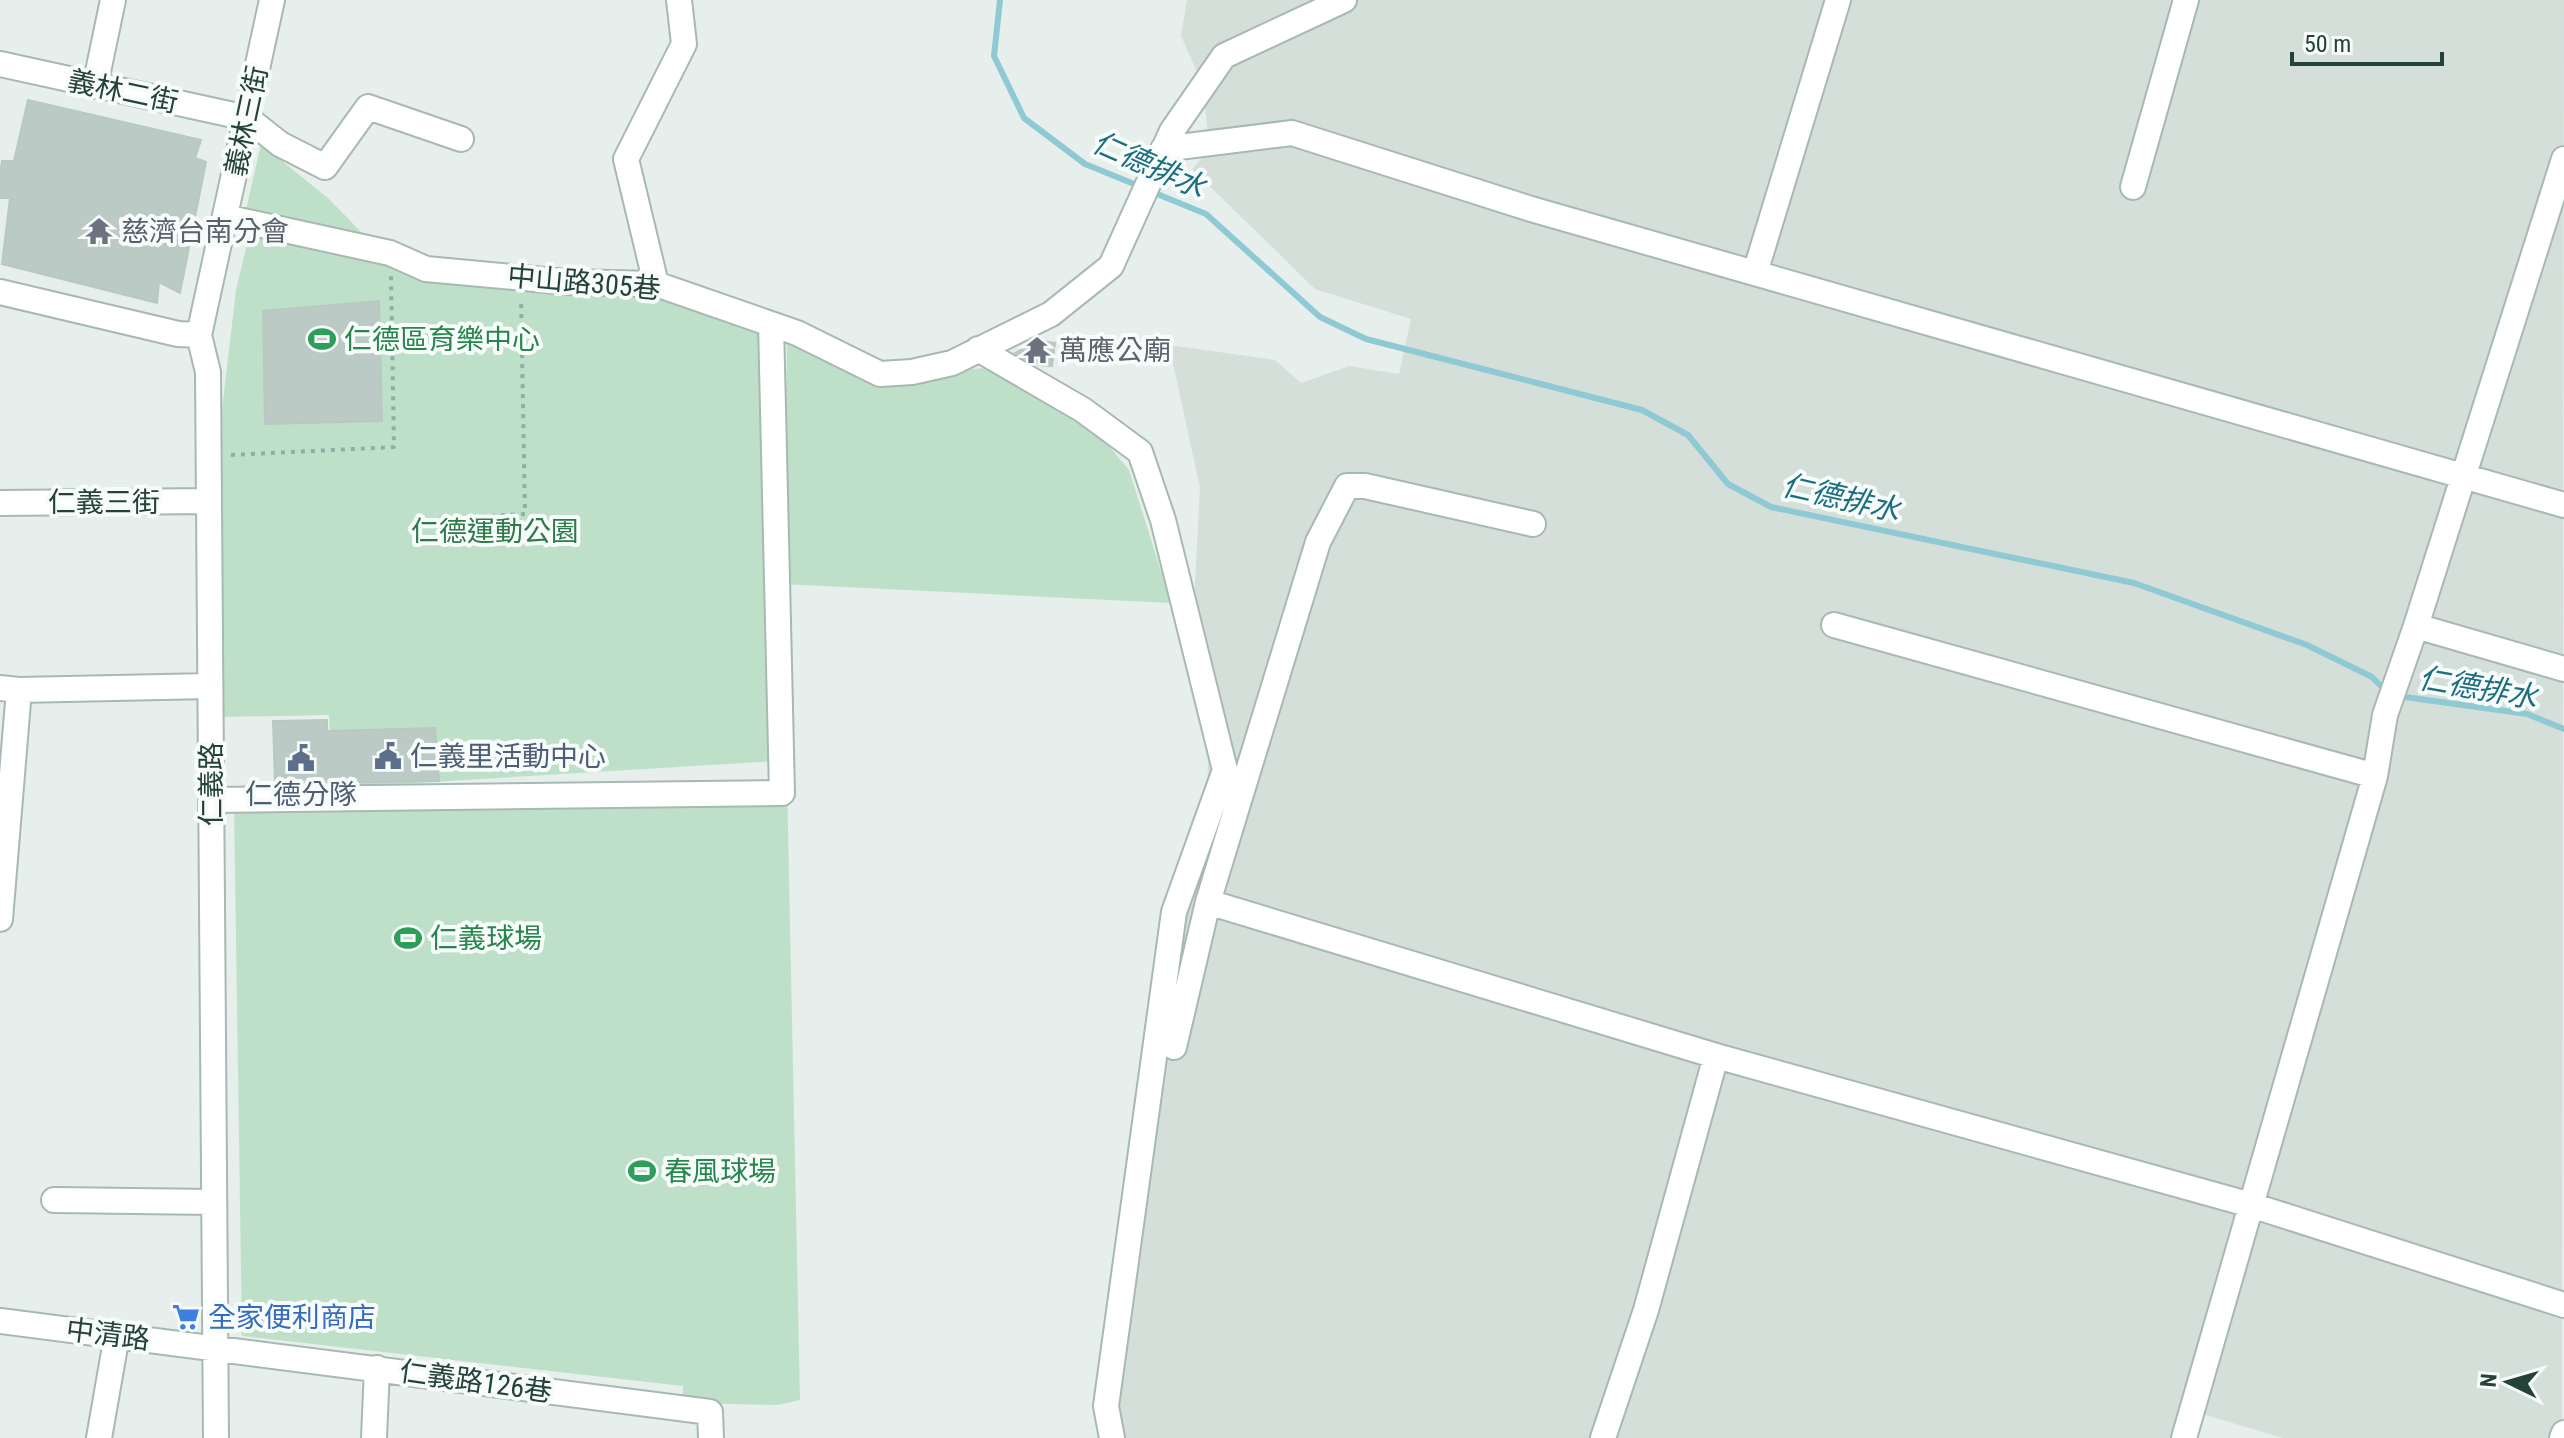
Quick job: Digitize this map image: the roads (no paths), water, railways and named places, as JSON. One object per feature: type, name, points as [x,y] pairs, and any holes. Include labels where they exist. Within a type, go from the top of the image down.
[{"type":"street","points":[[95,86],[113,0]]},
{"type":"street","name":"義林三街","points":[[199,335],[272,0]]},
{"type":"street","points":[[656,284],[626,159],[684,44],[679,0]]},
{"type":"street","name":"中山路305巷","points":[[225,217],[390,253],[426,269],[521,275],[567,282],[656,284],[771,324],[880,374],[952,363],[1051,314],[1111,266],[1163,149],[1224,56],[1344,0]]},
{"type":"street","points":[[1755,273],[1838,0]]},
{"type":"street","points":[[2133,187],[2186,0]]},
{"type":"street","name":"義林二街","points":[[0,64],[247,118]]},
{"type":"street","points":[[247,118],[280,144],[325,167],[368,107],[461,139]]},
{"type":"street","points":[[1163,149],[1292,133],[1531,209],[2564,505]]},
{"type":"street","points":[[2184,1438],[2375,776],[2385,715],[2397,672],[2416,626],[2564,159]]},
{"type":"street","points":[[0,292],[178,334],[199,335]]},
{"type":"street","points":[[211,800],[782,793],[771,324]]},
{"type":"street","name":"仁義路","points":[[199,335],[208,372],[216,1438]]},
{"type":"street","points":[[978,349],[1083,410],[1140,452],[1163,520],[1225,770],[1174,912],[1106,1406],[1112,1438]]},
{"type":"street","points":[[1174,1047],[1208,902],[1318,542],[1347,486],[1365,486],[1533,524]]},
{"type":"street","name":"仁義三街","points":[[0,503],[209,501]]},
{"type":"street","points":[[1834,625],[2375,776]]},
{"type":"street","points":[[2416,626],[2564,669]]},
{"type":"street","points":[[0,919],[10,689],[210,686]]},
{"type":"street","points":[[1208,902],[1716,1056],[2251,1205],[2564,1305]]},
{"type":"street","points":[[1604,1438],[1646,1310],[1716,1056]]},
{"type":"street","points":[[54,1200],[214,1202]]},
{"type":"street","name":"中清路","points":[[0,1321],[215,1349]]},
{"type":"street","points":[[99,1438],[117,1335]]},
{"type":"street","name":"仁義路126巷","points":[[215,1349],[710,1412],[711,1438]]},
{"type":"street","points":[[374,1438],[377,1368]]},
{"type":"waterway","name":"仁德排水","points":[[1000,0],[994,56],[1024,118],[1085,164],[1139,186]]},
{"type":"waterway","name":"仁德排水","points":[[1150,191],[1206,214],[1320,317],[1366,339],[1642,410],[1688,435],[1728,484],[1771,507],[2134,583],[2307,645],[2372,677],[2388,693]]},
{"type":"waterway","name":"仁德排水","points":[[2398,696],[2527,714],[2564,729]]},
{"type":"place","name":"慈濟台南分會","points":[[99,231]]},
{"type":"place","name":"仁德區育樂中心","points":[[322,339]]},
{"type":"place","name":"萬應公廟","points":[[1037,350]]},
{"type":"place","name":"仁義里活動中心","points":[[388,756]]},
{"type":"place","name":"仁德分隊","points":[[301,758]]},
{"type":"place","name":"仁義球場","points":[[408,938]]},
{"type":"place","name":"春風球場","points":[[642,1171]]},
{"type":"place","name":"全家便利商店","points":[[186,1317]]},
{"type":"park label","name":"仁德運動公園","points":[[495,531]]}]
